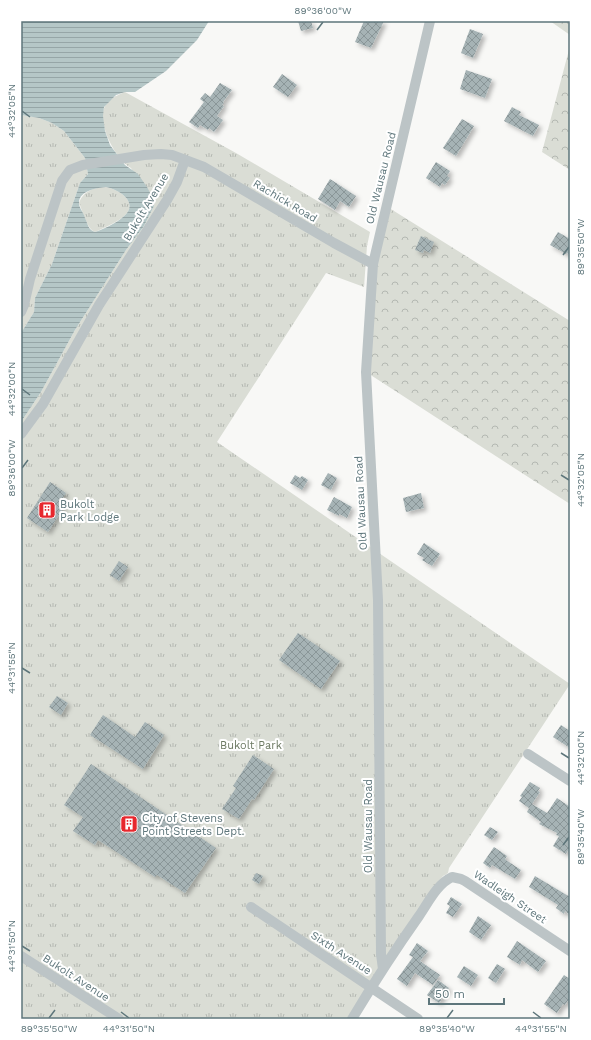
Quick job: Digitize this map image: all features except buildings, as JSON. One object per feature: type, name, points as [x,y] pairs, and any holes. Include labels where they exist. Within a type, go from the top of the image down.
[{"type":"street","name":"Old Wausau Road","points":[[383,969],[381,954],[378,600],[366,372],[373,264],[430,21]]},
{"type":"street","points":[[21,312],[30,279],[62,181],[70,170],[83,165],[131,157],[161,154],[172,155],[185,160]]},
{"type":"street","name":"Rachick Road","points":[[185,160],[204,167],[334,243],[373,264]]},
{"type":"street","name":"Bukolt Avenue","points":[[21,434],[43,404],[96,311],[167,200],[177,182],[185,160]]},
{"type":"street","points":[[528,754],[570,781]]},
{"type":"street","name":"Wadleigh Street","points":[[383,969],[442,884],[452,877],[457,877],[465,881],[570,951]]},
{"type":"street","name":"Sixth Avenue","points":[[251,907],[418,1019]]},
{"type":"street","name":"Bukolt Avenue","points":[[21,956],[119,1019]]},
{"type":"street","points":[[352,1019],[383,969]]},
{"type":"green space","points":[[550,21],[570,21],[570,35]]},
{"type":"green space","points":[[570,46],[570,170],[542,152]]},
{"type":"green space","name":"Bukolt Park","points":[[125,92],[236,153],[370,232],[367,246],[364,287],[326,273],[217,442],[570,684],[449,868],[448,873],[443,876],[434,887],[347,1019],[21,1019],[21,422],[41,392],[75,330],[126,250],[144,226],[154,206],[131,168],[119,157],[105,131],[103,113],[105,106],[119,94]]},
{"type":"green space","points":[[21,115],[39,118],[52,123],[64,131],[85,158],[88,174],[80,183],[52,264],[35,298],[34,312],[21,333]]},
{"type":"green space","points":[[106,187],[117,191],[126,198],[129,202],[128,212],[120,219],[95,232],[87,224],[79,203],[84,195],[90,190]]},
{"type":"green space","points":[[386,206],[570,321],[570,504],[366,372],[377,265]]},
{"type":"shaded area","points":[[21,21],[209,21],[197,40],[166,71],[135,92],[125,92],[116,95],[104,107],[103,116],[105,131],[110,145],[125,165],[138,174],[154,200],[154,206],[144,226],[126,250],[75,330],[41,392],[21,422],[21,333],[34,312],[35,298],[52,264],[80,183],[88,174],[85,158],[64,131],[52,123],[39,118],[21,115]],"holes":[[[106,187],[122,194],[129,202],[128,212],[121,219],[106,228],[95,232],[88,226],[80,207],[80,199],[85,192],[90,190]]]},
{"type":"place","name":"Bukolt Park Lodge","points":[[47,510]]},
{"type":"place","name":"City of Stevens Point Streets Dept.","points":[[129,824]]}]
